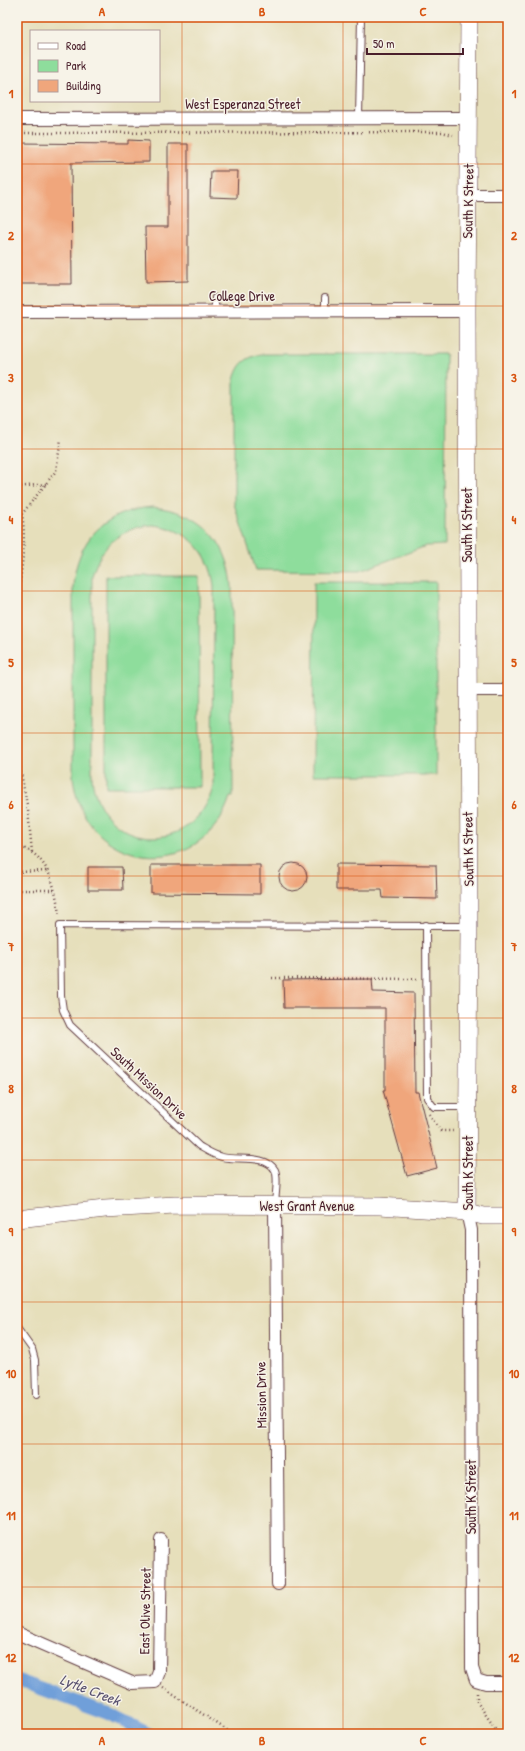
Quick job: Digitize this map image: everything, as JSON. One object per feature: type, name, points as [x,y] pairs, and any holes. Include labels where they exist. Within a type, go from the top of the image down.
[{"type":"street","name":"South K Street","points":[[469,17],[467,311],[467,690],[469,926],[467,1212],[471,1230],[472,1668],[476,1680]]},
{"type":"street","name":"West Esperanza Street","points":[[17,119],[469,118]]},
{"type":"street","points":[[468,195],[508,195]]},
{"type":"street","name":"College Drive","points":[[17,312],[325,310],[467,311]]},
{"type":"street","points":[[467,690],[508,690]]},
{"type":"street","name":"West Grant Avenue","points":[[17,1219],[105,1209],[174,1206],[380,1206],[467,1212],[483,1216],[508,1216]]},
{"type":"street","name":"Mission Drive","points":[[275,1206],[278,1584]]},
{"type":"street","name":"East Olive Street","points":[[155,1682],[160,1672],[161,1540]]},
{"type":"street","points":[[17,1633],[132,1683],[155,1682]]},
{"type":"street","points":[[476,1680],[486,1683],[508,1683]]},
{"type":"lane","points":[[359,118],[362,17]]},
{"type":"lane","points":[[215,298],[215,311]]},
{"type":"lane","points":[[325,298],[325,310]]},
{"type":"lane","points":[[60,925],[469,926]]},
{"type":"lane","name":"South Mission Drive","points":[[60,925],[61,996],[63,1010],[70,1025],[199,1146],[222,1157],[251,1159],[269,1164],[275,1171],[276,1177],[275,1206]]},
{"type":"lane","points":[[426,925],[427,1098],[434,1107],[468,1107]]},
{"type":"lane","points":[[17,987],[17,1044]]},
{"type":"lane","points":[[17,1328],[32,1350],[35,1360],[36,1395]]},
{"type":"path","points":[[17,133],[442,132],[453,134]]},
{"type":"path","points":[[17,517],[22,514],[56,471],[61,439]]},
{"type":"path","points":[[17,487],[47,484]]},
{"type":"path","points":[[17,606],[22,557],[22,514]]},
{"type":"path","points":[[17,752],[28,810],[32,852]]},
{"type":"path","points":[[17,846],[32,852],[47,871],[55,890],[60,925]]},
{"type":"path","points":[[17,872],[47,871]]},
{"type":"path","points":[[17,890],[55,890]]},
{"type":"path","points":[[272,978],[417,978],[417,984]]},
{"type":"path","points":[[425,1109],[441,1131],[453,1132]]},
{"type":"path","points":[[476,1680],[477,1702],[499,1734]]},
{"type":"path","points":[[155,1682],[233,1734]]},
{"type":"green space","points":[[261,354],[446,354],[445,545],[426,546],[360,571],[256,570],[234,504],[234,380],[243,362]]},
{"type":"green space","points":[[152,507],[169,510],[184,514],[197,521],[208,530],[217,541],[224,554],[229,569],[232,586],[233,797],[230,797],[216,825],[195,844],[171,854],[145,855],[120,848],[98,832],[81,809],[73,777],[73,586],[76,569],[80,554],[87,541],[96,530],[107,521],[120,514]],"holes":[[[152,525],[165,527],[186,536],[195,544],[208,562],[212,573],[214,586],[213,787],[203,810],[187,826],[168,835],[148,837],[128,832],[111,820],[98,802],[92,777],[92,576],[101,555],[107,547],[122,534],[131,530]]]},
{"type":"green space","points":[[106,576],[199,576],[200,787],[106,787]]},
{"type":"green space","points":[[314,582],[436,582],[436,775],[313,775]]},
{"type":"building","points":[[128,140],[149,141],[149,162],[71,163],[72,284],[17,284],[17,143],[128,144]]},
{"type":"building","points":[[168,144],[188,144],[188,281],[146,282],[145,227],[168,227]]},
{"type":"building","points":[[211,171],[238,171],[237,198],[210,197]]},
{"type":"building","points":[[293,863],[303,867],[307,877],[303,887],[293,891],[283,887],[279,877],[283,867]]},
{"type":"building","points":[[336,864],[436,865],[437,899],[383,898],[382,890],[336,890]]},
{"type":"building","points":[[151,865],[260,865],[260,894],[151,893]]},
{"type":"building","points":[[88,867],[122,867],[123,890],[88,890]]},
{"type":"building","points":[[372,979],[373,992],[414,993],[415,1092],[418,1092],[437,1168],[407,1176],[383,1090],[385,1090],[385,1008],[284,1008],[283,980]]},
{"type":"waterway","name":"Lytle Creek","points":[[17,1680],[110,1714],[149,1734]]}]
